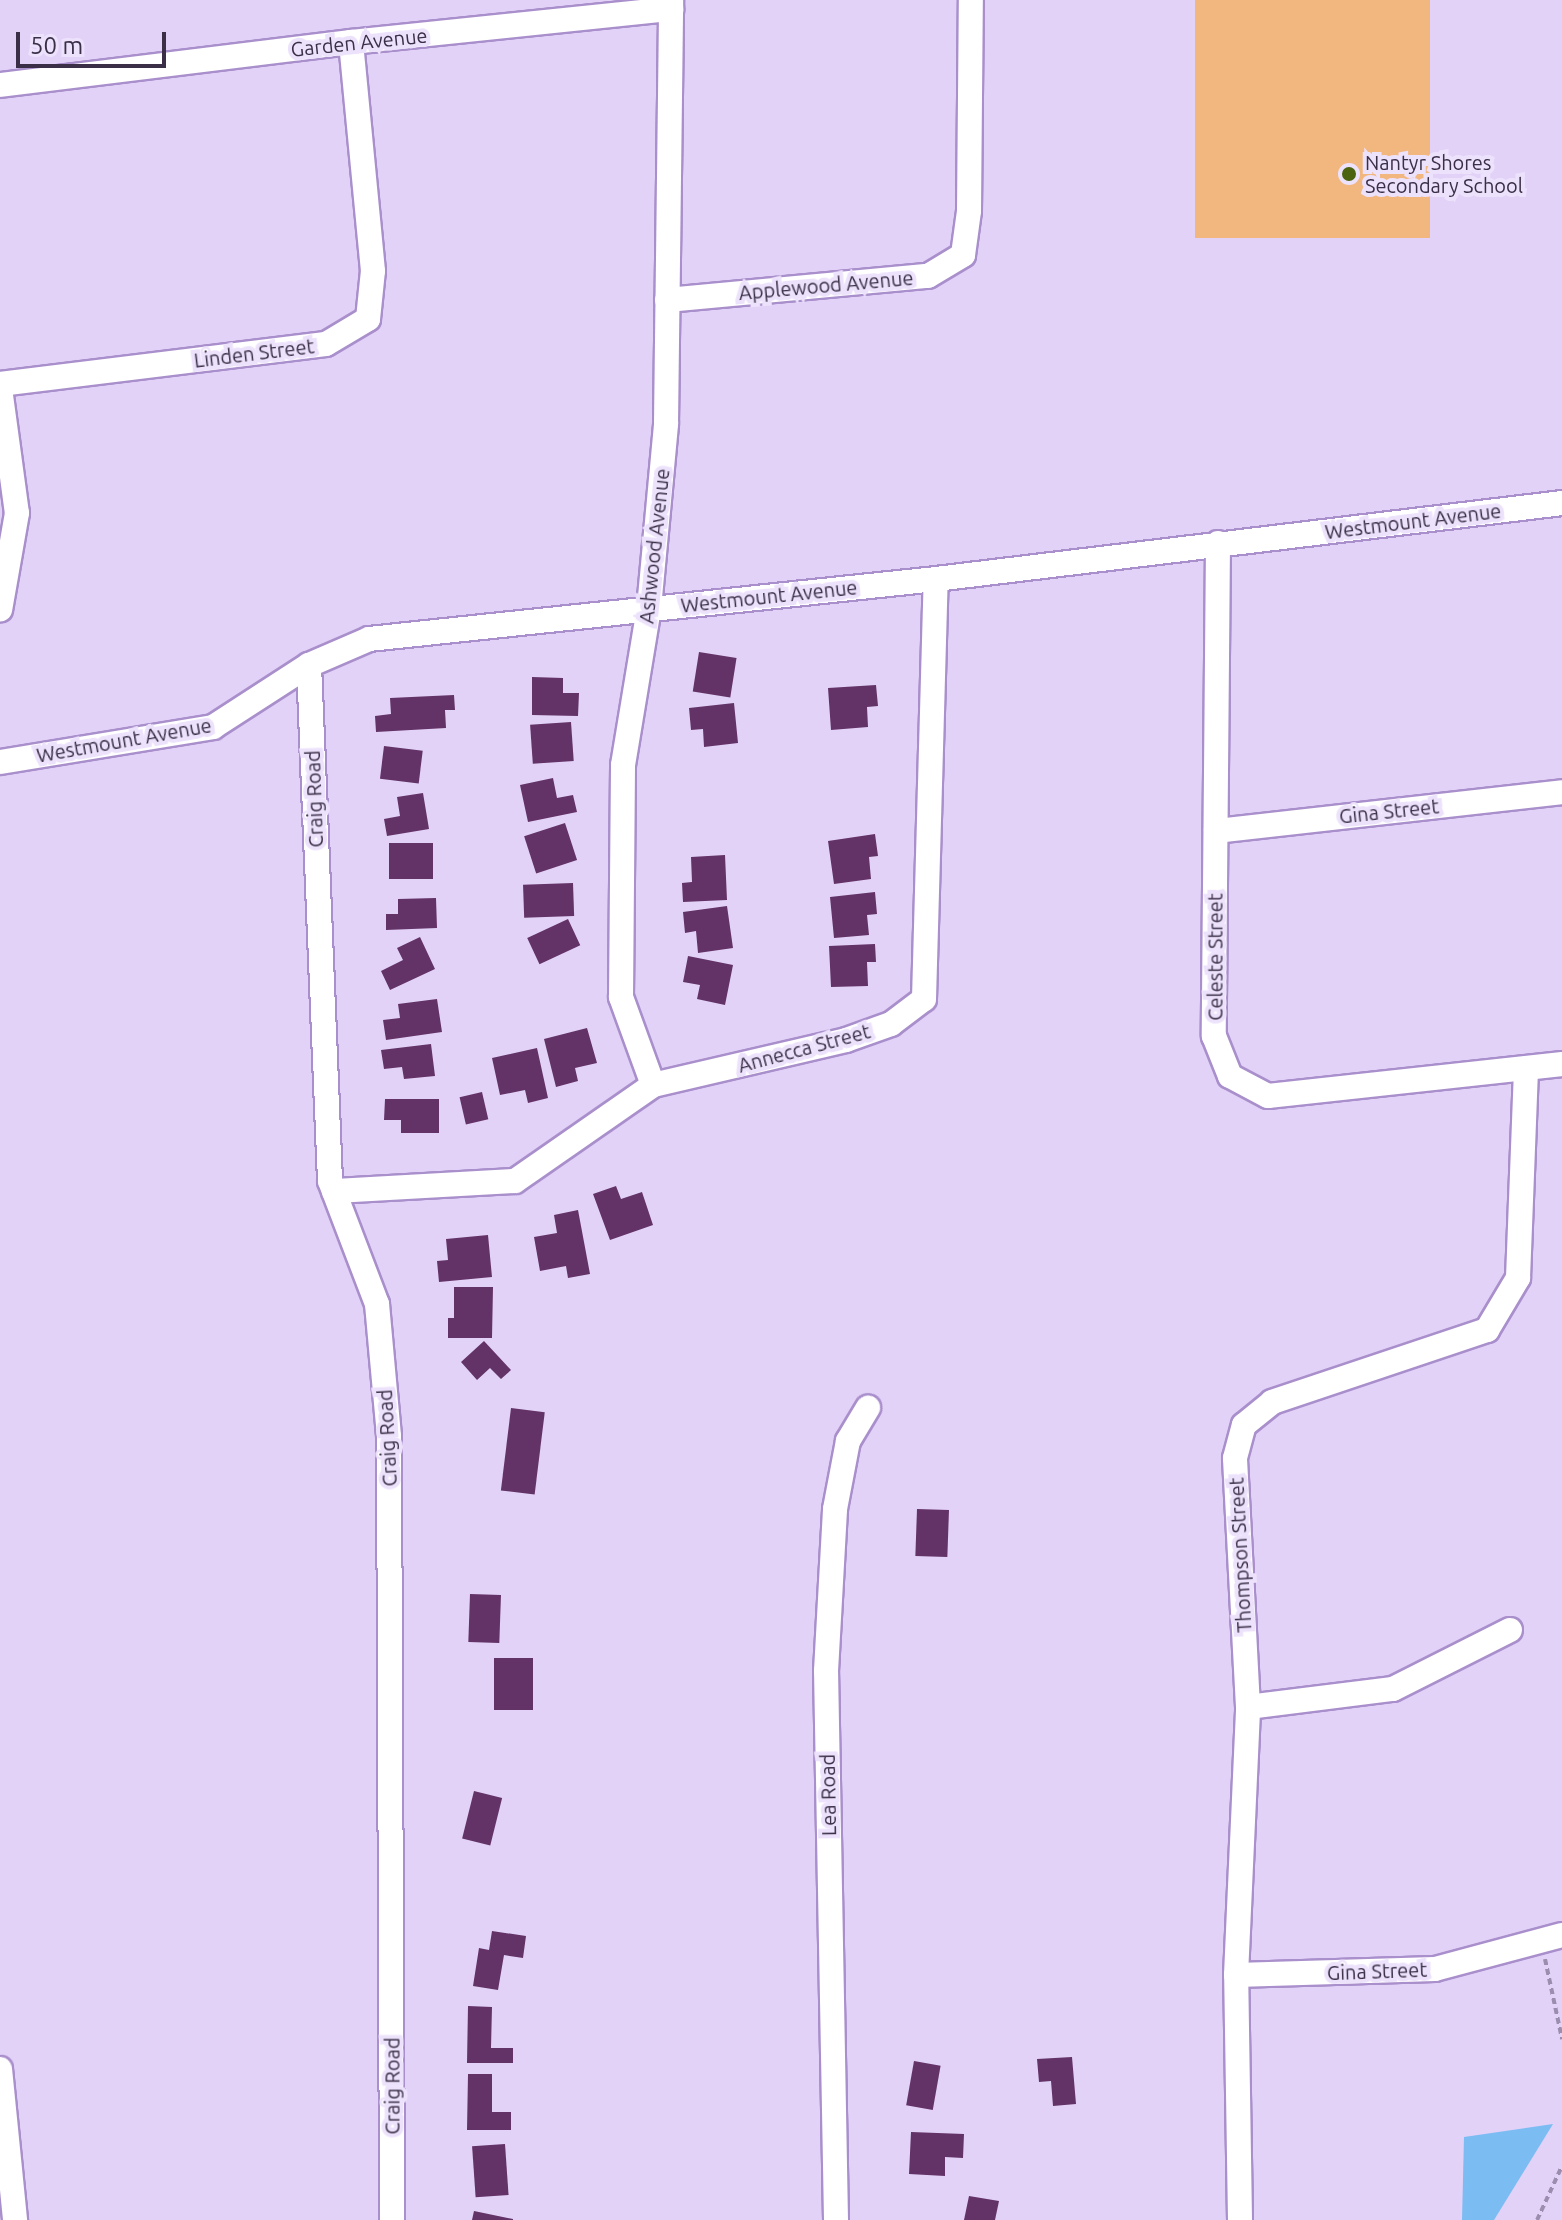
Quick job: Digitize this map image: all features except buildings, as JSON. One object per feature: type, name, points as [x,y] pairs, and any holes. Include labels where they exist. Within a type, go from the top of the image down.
[{"type":"street","name":"Applewood Avenue","points":[[667,300],[928,276],[963,255],[969,211],[971,0]]},
{"type":"street","name":"Ashwood Avenue","points":[[653,1085],[621,997],[623,765],[649,608],[666,423],[671,4]]},
{"type":"street","name":"Garden Avenue","points":[[0,85],[671,4]]},
{"type":"street","name":"Linden Street","points":[[0,386],[326,344],[368,319],[373,271],[351,42]]},
{"type":"street","points":[[0,386],[17,513],[0,610]]},
{"type":"street","name":"Westmount Avenue","points":[[0,762],[213,727],[309,665],[369,639],[936,579],[1562,503]]},
{"type":"street","name":"Celeste Street","points":[[1218,543],[1214,1036],[1230,1076],[1268,1096],[1562,1064]]},
{"type":"street","name":"Annecca Street","points":[[334,1191],[515,1181],[653,1085],[846,1040],[891,1024],[924,999],[936,579]]},
{"type":"street","name":"Craig Road","points":[[309,665],[330,1165],[334,1191],[377,1304],[389,1436],[392,2220]]},
{"type":"street","name":"Gina Street","points":[[1216,831],[1562,792]]},
{"type":"street","name":"Thompson Street","points":[[1240,2220],[1236,1975],[1248,1707],[1235,1458],[1244,1425],[1272,1402],[1487,1330],[1518,1278],[1526,1068]]},
{"type":"street","name":"Lea Road","points":[[836,2220],[826,1671],[835,1509],[848,1441],[868,1408]]},
{"type":"street","points":[[1248,1707],[1393,1689],[1510,1630]]},
{"type":"street","name":"Gina Street","points":[[1236,1975],[1435,1969],[1552,1939]]},
{"type":"street","points":[[0,2069],[15,2220]]},
{"type":"path","points":[[1552,1939],[1562,2039]]},
{"type":"path","points":[[1537,2220],[1562,2166]]},
{"type":"shaded area","points":[[1195,0],[1430,0],[1430,238],[1195,238]]},
{"type":"water","points":[[1553,2124],[1494,2220],[1462,2220],[1464,2137]]},
{"type":"place","name":"Nantyr Shores Secondary School","points":[[1349,174]]}]
